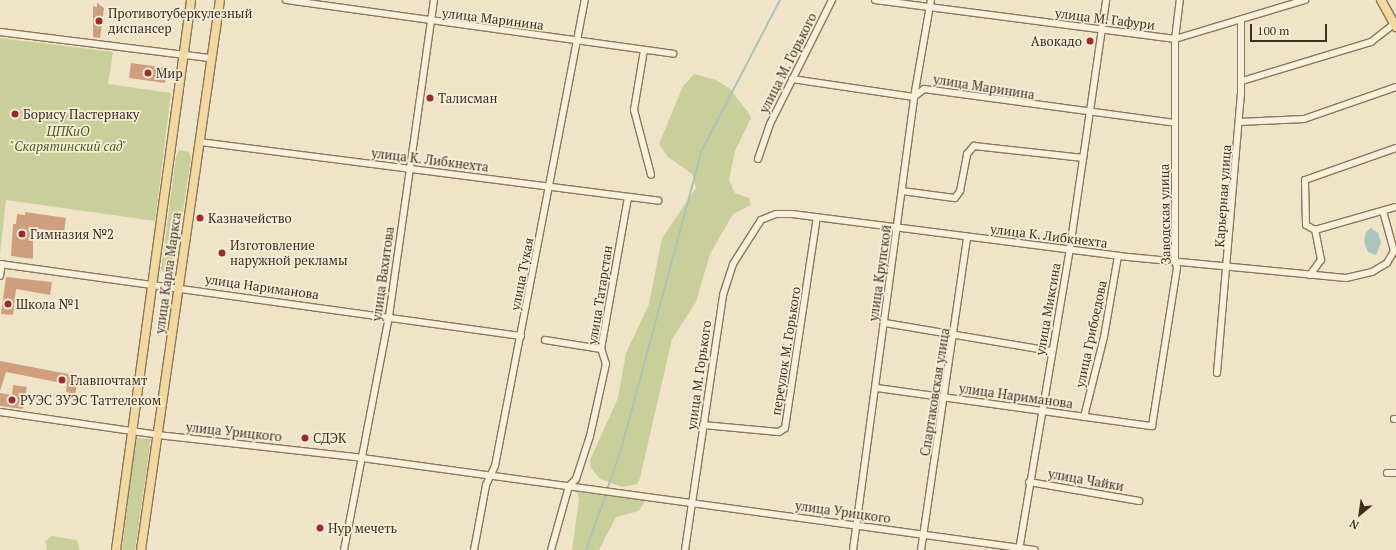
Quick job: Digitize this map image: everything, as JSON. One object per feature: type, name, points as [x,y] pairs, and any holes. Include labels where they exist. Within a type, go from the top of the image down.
[{"type":"main road","name":"улица Карла Маркса","points":[[116,550],[151,283],[192,0]]},
{"type":"main road","name":"улица Карла Маркса","points":[[141,550],[158,435],[177,286],[200,142],[210,58],[220,0]]},
{"type":"main road","points":[[1381,0],[1395,25]]},
{"type":"street","name":"улица Маринина","points":[[286,0],[431,22],[673,54]]},
{"type":"street","points":[[336,7],[337,0]]},
{"type":"street","name":"улица Вахитова","points":[[344,550],[389,316],[434,0]]},
{"type":"street","name":"улица Тукая","points":[[474,550],[486,484],[492,476],[521,336],[585,0]]},
{"type":"street","name":"улица М. Горького","points":[[758,159],[770,124],[832,0]]},
{"type":"street","name":"улица М. Гафури","points":[[875,0],[1175,39],[1241,22],[1305,0]]},
{"type":"street","name":"улица Крупской","points":[[853,550],[877,388],[914,97],[931,0]]},
{"type":"street","name":"улица Миксина","points":[[1019,549],[1029,482],[1043,410],[1070,248],[1104,30],[1106,0]]},
{"type":"street","name":"Заводская улица","points":[[1152,426],[1177,268],[1175,260],[1175,39],[1180,0]]},
{"type":"street","name":"Карьерная улица","points":[[1217,373],[1229,266],[1242,81],[1241,22]]},
{"type":"street","points":[[1242,81],[1371,42],[1395,25]]},
{"type":"street","points":[[0,32],[210,58]]},
{"type":"street","points":[[644,50],[634,110],[651,175]]},
{"type":"street","name":"улица Маринина","points":[[792,80],[914,97],[924,89],[1091,114],[1175,123]]},
{"type":"street","points":[[1239,122],[1304,119],[1396,87]]},
{"type":"street","name":"улица К. Либкнехта","points":[[200,142],[658,201]]},
{"type":"street","points":[[902,191],[955,198],[960,191],[967,154],[974,146],[1083,158]]},
{"type":"street","points":[[1396,148],[1305,180],[1304,188],[1306,225],[1315,230],[1396,207]]},
{"type":"street","name":"улица Татарстан","points":[[551,550],[569,486],[576,479],[590,436],[606,364],[601,349],[628,197]]},
{"type":"street","name":"улица К. Либкнехта","points":[[768,217],[783,213],[967,237],[1070,248],[1118,256],[1175,260],[1329,278],[1346,278],[1372,272],[1387,263],[1394,251],[1383,211]]},
{"type":"street","name":"улица М. Горького","points":[[685,550],[719,313],[729,275],[750,234],[758,223],[768,217]]},
{"type":"street","name":"переулок М. Горького","points":[[703,425],[778,432],[785,428],[817,217]]},
{"type":"street","points":[[1310,275],[1321,260],[1315,230]]},
{"type":"street","name":"Спартаковская улица","points":[[921,550],[946,397],[967,237]]},
{"type":"street","name":"улица Грибоедова","points":[[1084,417],[1104,337],[1118,256]]},
{"type":"street","points":[[0,276],[1,264]]},
{"type":"street","name":"улица Нариманова","points":[[1,264],[177,286],[521,336]]},
{"type":"street","points":[[885,323],[1052,351]]},
{"type":"street","points":[[545,340],[601,349]]},
{"type":"street","name":"улица Нариманова","points":[[877,388],[1152,426]]},
{"type":"street","name":"улица Урицкого","points":[[0,412],[158,435],[362,458],[1035,550]]},
{"type":"street","points":[[1387,473],[1396,472]]},
{"type":"street","name":"улица Чайки","points":[[1029,482],[1139,501]]},
{"type":"green space","name":"ЦПКиО \"Скарятинский сад\"","points":[[0,38],[113,52],[108,84],[171,93],[155,221],[6,200],[0,254]]},
{"type":"green space","points":[[694,74],[716,80],[729,88],[751,118],[735,151],[729,180],[735,193],[749,198],[751,205],[733,214],[710,254],[696,302],[672,339],[640,478],[637,484],[622,487],[600,479],[591,468],[590,460],[618,398],[626,353],[649,304],[662,238],[696,188],[692,174],[668,157],[659,144],[683,86]]},
{"type":"green space","points":[[179,150],[189,152],[191,159],[174,267],[167,275],[161,270],[176,157]]},
{"type":"green space","points":[[136,438],[151,439],[135,550],[122,550]]},
{"type":"green space","points":[[577,492],[645,501],[639,511],[616,517],[599,550],[572,550],[579,500]]},
{"type":"green space","points":[[51,536],[77,540],[80,550],[47,550],[45,542]]},
{"type":"water","points":[[1371,228],[1378,233],[1381,243],[1376,255],[1368,252],[1364,241],[1366,232]]},
{"type":"building","name":"Противотуберкулезный диспансер","points":[[97,3],[104,8],[100,38],[93,37],[93,6],[97,7]]},
{"type":"building","name":"Мир","points":[[131,63],[167,68],[165,83],[129,78]]},
{"type":"building","name":"Гимназия №2","points":[[25,212],[66,218],[63,240],[48,238],[49,230],[33,228],[33,259],[11,256],[13,224],[16,224],[17,214],[25,215]]},
{"type":"building","name":"Школа №1","points":[[6,277],[52,282],[50,295],[16,289],[13,315],[1,314]]},
{"type":"building","name":"Главпочтамт","points":[[0,361],[79,376],[75,394],[66,392],[67,384],[6,372],[0,391]]},
{"type":"building","name":"РУЭС ЗУЭС Таттелеком","points":[[13,385],[27,387],[23,409],[0,406],[0,393],[12,395]]},
{"type":"waterway","points":[[607,490],[621,450],[702,150],[780,0]]},
{"type":"waterway","points":[[586,550],[606,494]]},
{"type":"place","name":"Противотуберкулезный диспансер","points":[[99,21]]},
{"type":"place","name":"Авокадо","points":[[1090,41]]},
{"type":"place","name":"Мир","points":[[148,73]]},
{"type":"place","name":"Талисман","points":[[430,98]]},
{"type":"place","name":"Борису Пастернаку","points":[[15,114]]},
{"type":"place","name":"Казначейство","points":[[200,218]]},
{"type":"place","name":"Гимназия №2","points":[[22,234]]},
{"type":"place","name":"Изготовление наружной рекламы","points":[[222,253]]},
{"type":"place","name":"Школа №1","points":[[8,304]]},
{"type":"place","name":"Главпочтамт","points":[[62,380]]},
{"type":"place","name":"РУЭС ЗУЭС Таттелеком","points":[[12,400]]},
{"type":"place","name":"СДЭК","points":[[305,438]]},
{"type":"place","name":"Нур мечеть","points":[[320,528]]}]
